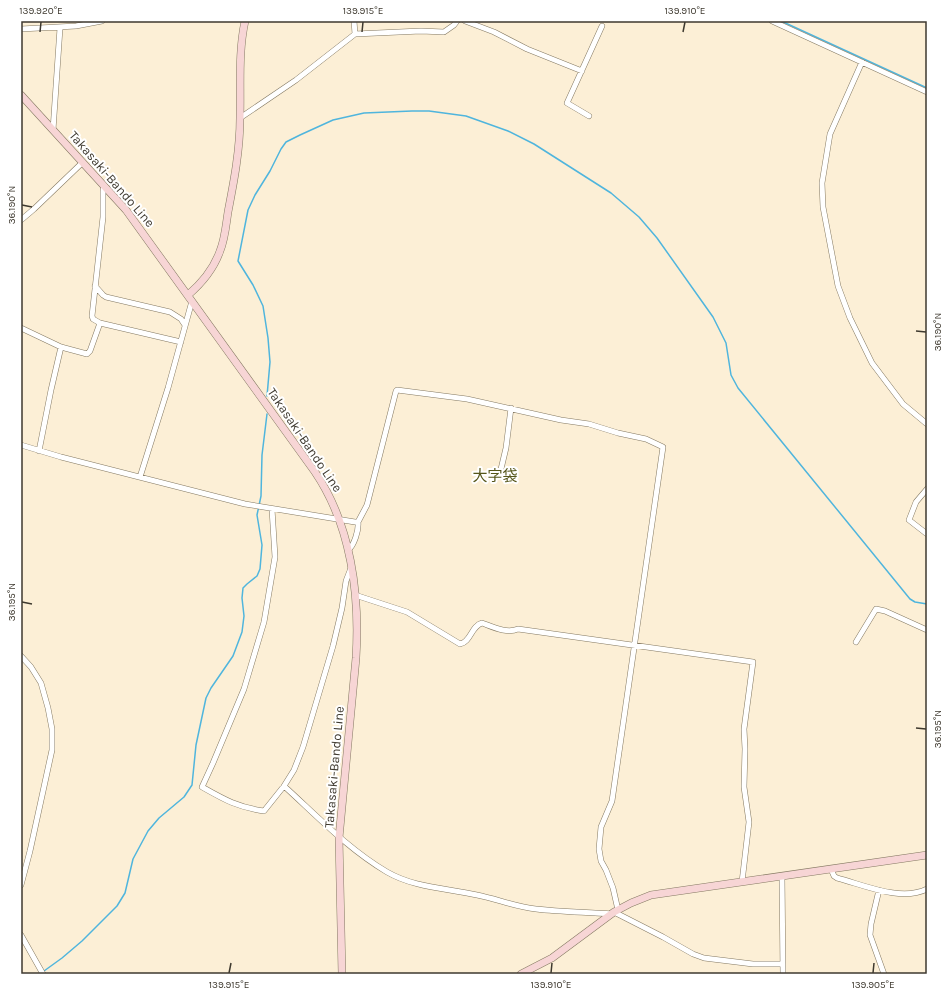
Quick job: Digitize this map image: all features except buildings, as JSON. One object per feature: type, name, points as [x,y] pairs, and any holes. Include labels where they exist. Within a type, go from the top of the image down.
[{"type":"main road","points":[[190,298],[209,272],[220,251],[236,171],[240,118],[240,62],[245,21]]},
{"type":"main road","name":"Takasaki-Bando Line","points":[[21,95],[126,210],[319,478],[340,520],[351,567],[357,625],[356,658],[339,838],[342,974]]},
{"type":"main road","points":[[521,974],[552,958],[615,912],[650,894],[782,877],[927,855]]},
{"type":"street","points":[[21,29],[60,28],[100,21]]},
{"type":"street","points":[[354,21],[355,34]]},
{"type":"street","points":[[240,118],[296,80],[355,34],[421,30],[444,32],[457,21]]},
{"type":"street","points":[[464,21],[494,32],[528,49],[582,71]]},
{"type":"street","points":[[772,21],[927,92]]},
{"type":"street","points":[[589,116],[567,102],[602,26]]},
{"type":"street","points":[[53,130],[60,28]]},
{"type":"street","points":[[862,62],[830,134],[822,183],[823,206],[838,286],[850,318],[872,363],[903,404],[927,424]]},
{"type":"street","points":[[21,220],[83,162]]},
{"type":"street","points":[[104,185],[102,191],[103,217],[92,313],[93,319],[100,323],[181,342]]},
{"type":"street","points":[[95,286],[99,292],[106,297],[170,312],[181,319],[185,325]]},
{"type":"street","points":[[140,477],[181,342],[190,298]]},
{"type":"street","points":[[21,328],[61,347],[89,353],[100,323]]},
{"type":"street","points":[[40,451],[51,390],[61,347]]},
{"type":"street","points":[[348,550],[351,548],[358,522],[367,505],[396,391],[438,394],[511,408],[562,420],[589,424],[618,433],[646,439],[663,447],[612,801],[603,822],[600,834],[601,861],[613,888],[615,912]]},
{"type":"street","points":[[501,469],[506,448],[511,408]]},
{"type":"street","points":[[21,445],[83,463],[227,500],[272,509],[358,522]]},
{"type":"street","points":[[927,489],[916,502],[909,520],[927,534]]},
{"type":"street","points":[[272,509],[275,557],[264,622],[244,689],[202,787],[230,803],[241,807],[264,811],[284,786],[294,770],[303,747],[333,646],[342,608],[346,582],[351,567]]},
{"type":"street","points":[[355,595],[406,612],[460,644],[465,642],[478,624],[482,623],[512,632],[518,629],[754,662],[744,729],[744,787],[749,822],[742,882]]},
{"type":"street","points":[[856,642],[876,609],[885,611],[927,630]]},
{"type":"street","points":[[21,656],[31,667],[41,683],[52,729],[52,750],[21,885]]},
{"type":"street","points":[[284,786],[339,838],[386,872],[412,883],[502,900],[516,906],[536,909],[615,912],[693,954],[704,958],[753,964],[783,964]]},
{"type":"street","points":[[831,869],[834,876],[837,878],[896,894],[907,895],[927,889]]},
{"type":"street","points":[[782,877],[783,974]]},
{"type":"street","points":[[879,890],[870,935],[884,974]]},
{"type":"street","points":[[21,935],[43,974]]},
{"type":"waterway","points":[[781,21],[927,88]]},
{"type":"waterway","points":[[267,396],[270,362],[263,306],[253,285],[238,261],[248,210],[281,149],[286,142],[333,120],[364,113],[429,111],[466,116],[508,131],[534,144],[611,193],[639,217],[657,238],[713,317],[726,343],[731,375],[738,388],[910,599],[915,602],[927,604]]},
{"type":"waterway","points":[[44,971],[82,941],[117,906],[125,893],[133,859],[148,831],[159,818],[184,797],[192,785],[196,745],[206,698],[211,688],[233,656],[242,632],[244,616],[242,598],[243,588],[257,576],[260,569],[262,545],[257,515],[261,496],[262,455],[267,414]]},
{"type":"district","name":"大字袋","points":[[495,476]]}]
